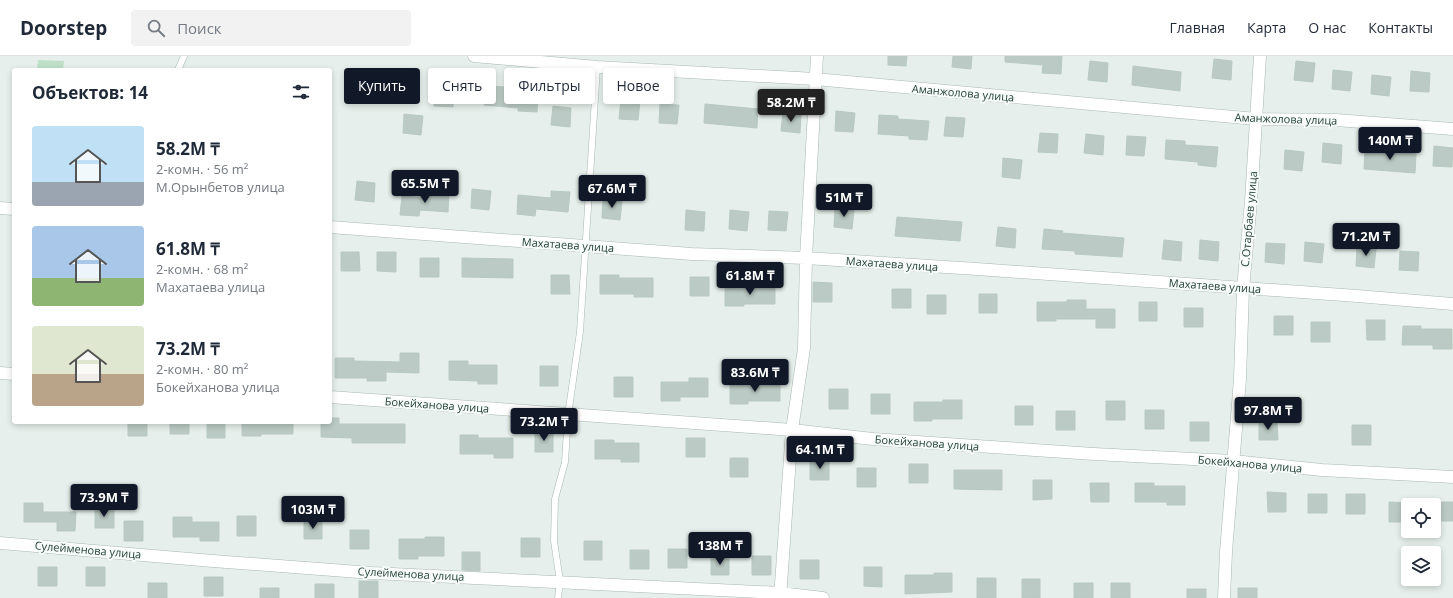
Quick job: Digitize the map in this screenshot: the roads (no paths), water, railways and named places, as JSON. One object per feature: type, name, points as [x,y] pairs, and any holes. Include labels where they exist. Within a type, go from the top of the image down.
[{"type":"street","name":"Аманжолова улица","points":[[474,56],[598,67],[815,79],[1256,119],[1336,120],[1453,129]]},
{"type":"street","points":[[780,596],[792,430],[804,348],[806,258],[817,56]]},
{"type":"street","name":"С.Отарбаев улица","points":[[1224,598],[1226,552],[1240,379],[1243,289],[1251,201],[1260,56]]},
{"type":"street","points":[[0,208],[12,209]]},
{"type":"street","name":"Махатаева улица","points":[[332,227],[692,254],[806,258],[1453,304]]},
{"type":"street","points":[[0,373],[12,374]]},
{"type":"street","name":"Бокейханова улица","points":[[332,397],[792,430],[873,439],[1094,454],[1234,461],[1322,470],[1453,477]]},
{"type":"street","name":"Сулейменова улица","points":[[0,542],[213,562],[365,572],[560,581],[823,598]]},
{"type":"lane","points":[[179,68],[184,56]]},
{"type":"lane","points":[[558,598],[560,581],[554,541],[555,499],[566,462],[568,415],[580,332],[598,67]]}]
